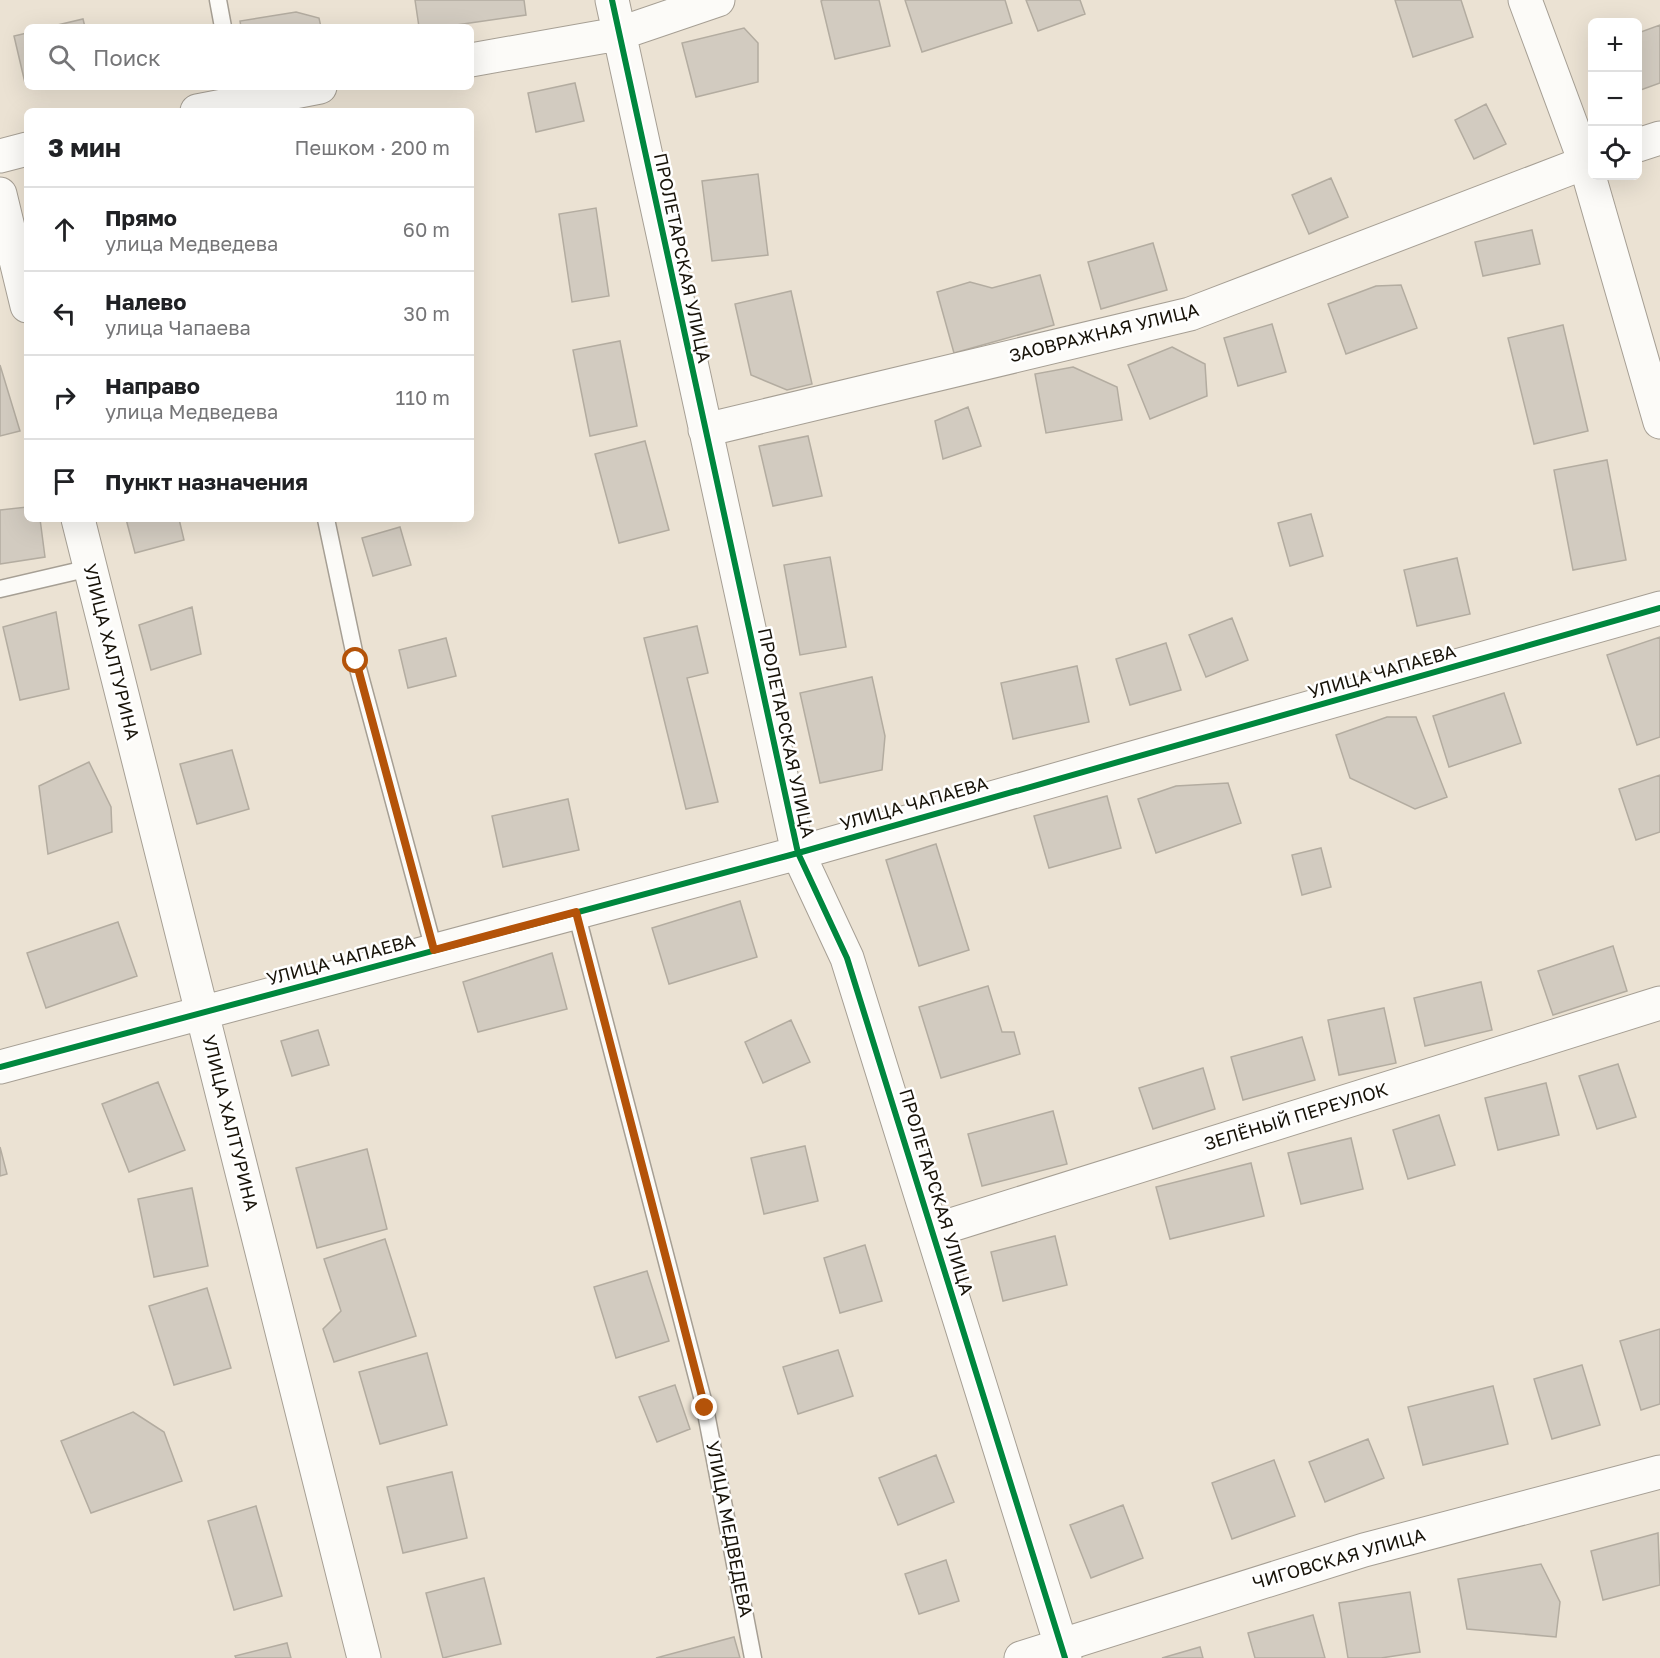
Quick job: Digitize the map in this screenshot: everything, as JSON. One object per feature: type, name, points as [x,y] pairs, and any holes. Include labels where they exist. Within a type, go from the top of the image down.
[{"type":"street","name":"ПРОЛЕТАРСКАЯ УЛИЦА","points":[[612,0],[798,853],[847,958],[1063,1651]]},
{"type":"street","points":[[474,59],[618,34],[718,0]]},
{"type":"street","points":[[1526,0],[1588,158]]},
{"type":"street","points":[[208,108],[238,100],[301,90]]},
{"type":"street","points":[[1642,144],[1660,138]]},
{"type":"street","points":[[0,156],[24,150]]},
{"type":"street","name":"ЗАОВРАЖНАЯ УЛИЦА","points":[[705,430],[1190,314],[1588,161]]},
{"type":"street","points":[[1594,180],[1660,422]]},
{"type":"street","points":[[0,194],[24,294]]},
{"type":"street","name":"УЛИЦА ХАЛТУРИНА","points":[[79,522],[364,1658]]},
{"type":"street","name":"УЛИЦА ЧАПАЕВА","points":[[0,1067],[798,853],[1660,608]]},
{"type":"street","name":"ЗЕЛЁНЫЙ ПЕРЕУЛОК","points":[[932,1231],[1660,1003]]},
{"type":"street","name":"ЧИГОВСКАЯ УЛИЦА","points":[[1021,1658],[1063,1651],[1364,1550],[1660,1472]]},
{"type":"lane","points":[[218,0],[222,24]]},
{"type":"lane","points":[[327,522],[356,661],[434,950]]},
{"type":"lane","points":[[0,589],[90,568]]},
{"type":"lane","name":"УЛИЦА МЕДВЕДЕВА","points":[[576,912],[705,1408],[753,1658]]},
{"type":"building","points":[[415,0],[524,0],[526,15],[463,24],[419,24]]},
{"type":"building","points":[[879,0],[890,46],[835,59],[821,1]]},
{"type":"building","points":[[905,0],[1005,0],[1012,23],[922,52]]},
{"type":"building","points":[[1026,0],[1080,0],[1085,14],[1038,31]]},
{"type":"building","points":[[1395,0],[1461,0],[1473,37],[1413,57]]},
{"type":"building","points":[[296,12],[319,18],[320,24],[240,24],[240,21]]},
{"type":"building","points":[[83,19],[84,24],[62,24]]},
{"type":"building","points":[[1660,25],[1660,83],[1642,90],[1642,72],[1642,32]]},
{"type":"building","points":[[744,28],[758,43],[758,82],[696,97],[682,43]]},
{"type":"building","points":[[24,34],[24,79],[14,36]]},
{"type":"building","points":[[575,83],[584,121],[536,132],[528,93]]},
{"type":"building","points":[[1486,104],[1506,144],[1474,159],[1455,120]]},
{"type":"building","points":[[758,174],[768,255],[712,261],[702,181]]},
{"type":"building","points":[[1331,178],[1348,217],[1309,234],[1292,195]]},
{"type":"building","points":[[596,208],[609,296],[572,302],[559,214]]},
{"type":"building","points":[[1532,230],[1540,264],[1483,276],[1475,242]]},
{"type":"building","points":[[1153,243],[1167,290],[1101,309],[1088,262]]},
{"type":"building","points":[[1040,275],[1054,325],[954,353],[937,292],[970,282],[992,288]]},
{"type":"building","points":[[1401,285],[1417,328],[1346,354],[1328,304],[1376,286]]},
{"type":"building","points":[[791,291],[812,384],[787,390],[751,375],[735,304]]},
{"type":"building","points":[[1272,324],[1286,372],[1238,386],[1224,338]]},
{"type":"building","points":[[1563,325],[1588,431],[1534,444],[1508,338]]},
{"type":"building","points":[[620,341],[637,426],[590,436],[573,350]]},
{"type":"building","points":[[1172,347],[1205,364],[1207,396],[1150,419],[1128,365]]},
{"type":"building","points":[[0,365],[20,431],[0,436]]},
{"type":"building","points":[[1073,367],[1117,387],[1122,420],[1046,433],[1035,374]]},
{"type":"building","points":[[968,407],[981,446],[943,459],[935,421]]},
{"type":"building","points":[[808,436],[822,496],[773,506],[759,446]]},
{"type":"building","points":[[645,441],[669,530],[619,543],[595,454]]},
{"type":"building","points":[[1607,460],[1626,560],[1573,570],[1554,470]]},
{"type":"building","points":[[24,507],[24,522],[40,522],[45,557],[0,564],[0,510]]},
{"type":"building","points":[[1311,514],[1323,556],[1290,566],[1278,523]]},
{"type":"building","points":[[127,522],[180,522],[184,540],[135,553]]},
{"type":"building","points":[[400,527],[411,565],[373,576],[362,538]]},
{"type":"building","points":[[830,557],[846,647],[800,655],[784,565]]},
{"type":"building","points":[[1457,558],[1470,614],[1417,626],[1404,570]]},
{"type":"building","points":[[192,607],[201,654],[151,670],[139,625]]},
{"type":"building","points":[[56,612],[69,689],[20,700],[3,627]]},
{"type":"building","points":[[1232,618],[1248,660],[1206,677],[1189,635]]},
{"type":"building","points":[[697,626],[708,673],[687,678],[718,802],[686,809],[644,638]]},
{"type":"building","points":[[1660,637],[1660,737],[1637,745],[1607,655]]},
{"type":"building","points":[[446,638],[456,676],[408,688],[399,650]]},
{"type":"building","points":[[1166,643],[1181,690],[1130,705],[1116,659]]},
{"type":"building","points":[[1077,666],[1089,722],[1013,739],[1001,683]]},
{"type":"building","points":[[872,677],[885,736],[882,770],[820,783],[800,693]]},
{"type":"building","points":[[1504,693],[1521,743],[1449,767],[1433,716]]},
{"type":"building","points":[[1387,717],[1416,717],[1447,797],[1415,809],[1350,778],[1336,735]]},
{"type":"building","points":[[232,750],[249,809],[197,824],[180,764]]},
{"type":"building","points":[[89,762],[111,807],[112,832],[48,854],[39,786]]},
{"type":"building","points":[[1660,775],[1660,832],[1636,840],[1619,789]]},
{"type":"building","points":[[1228,783],[1241,823],[1156,853],[1138,799],[1176,786]]},
{"type":"building","points":[[1107,796],[1121,848],[1049,868],[1034,816]]},
{"type":"building","points":[[568,799],[579,850],[503,867],[492,816]]},
{"type":"building","points":[[936,844],[969,950],[919,966],[886,860]]},
{"type":"building","points":[[1321,848],[1331,887],[1302,895],[1292,855]]},
{"type":"building","points":[[740,901],[757,957],[669,984],[652,928]]},
{"type":"building","points":[[118,922],[137,976],[46,1008],[27,953]]},
{"type":"building","points":[[1613,946],[1627,991],[1553,1015],[1538,971]]},
{"type":"building","points":[[552,953],[567,1009],[478,1032],[463,982]]},
{"type":"building","points":[[1481,982],[1492,1030],[1425,1046],[1414,998]]},
{"type":"building","points":[[988,986],[1002,1032],[1014,1032],[1020,1054],[941,1078],[919,1007]]},
{"type":"building","points":[[1384,1008],[1396,1063],[1339,1075],[1328,1020]]},
{"type":"building","points":[[791,1020],[810,1062],[763,1083],[745,1042]]},
{"type":"building","points":[[318,1030],[329,1065],[292,1076],[281,1041]]},
{"type":"building","points":[[1302,1037],[1315,1080],[1243,1100],[1231,1057]]},
{"type":"building","points":[[1618,1064],[1636,1117],[1597,1129],[1579,1076]]},
{"type":"building","points":[[1203,1068],[1215,1109],[1153,1129],[1139,1088]]},
{"type":"building","points":[[158,1082],[185,1150],[129,1172],[102,1104]]},
{"type":"building","points":[[1546,1083],[1559,1135],[1498,1150],[1485,1098]]},
{"type":"building","points":[[1053,1111],[1067,1164],[982,1186],[968,1134]]},
{"type":"building","points":[[1439,1115],[1455,1165],[1408,1179],[1393,1130]]},
{"type":"building","points":[[1351,1138],[1363,1189],[1301,1204],[1288,1153]]},
{"type":"building","points":[[805,1146],[818,1201],[764,1214],[751,1158]]},
{"type":"building","points":[[0,1147],[7,1174],[0,1176]]},
{"type":"building","points":[[367,1149],[387,1229],[317,1248],[296,1168]]},
{"type":"building","points":[[1251,1163],[1264,1216],[1170,1239],[1156,1187]]},
{"type":"building","points":[[192,1188],[208,1266],[154,1277],[138,1199]]},
{"type":"building","points":[[1055,1236],[1067,1285],[1003,1301],[991,1252]]},
{"type":"building","points":[[385,1239],[416,1336],[334,1362],[323,1329],[341,1311],[324,1259]]},
{"type":"building","points":[[865,1245],[882,1301],[840,1313],[824,1258]]},
{"type":"building","points":[[647,1271],[669,1341],[616,1358],[594,1287]]},
{"type":"building","points":[[207,1288],[231,1368],[174,1385],[149,1306]]},
{"type":"building","points":[[1660,1329],[1660,1404],[1641,1410],[1620,1341]]},
{"type":"building","points":[[838,1350],[853,1396],[798,1414],[783,1367]]},
{"type":"building","points":[[427,1353],[447,1425],[380,1444],[359,1372]]},
{"type":"building","points":[[1582,1365],[1600,1425],[1552,1439],[1534,1379]]},
{"type":"building","points":[[675,1385],[690,1429],[657,1442],[639,1397]]},
{"type":"building","points":[[1493,1386],[1508,1444],[1423,1465],[1408,1407]]},
{"type":"building","points":[[133,1412],[164,1432],[182,1481],[91,1513],[61,1441]]},
{"type":"building","points":[[1368,1439],[1384,1478],[1325,1502],[1309,1462]]},
{"type":"building","points":[[936,1455],[954,1502],[898,1525],[879,1478]]},
{"type":"building","points":[[1274,1460],[1295,1516],[1232,1539],[1212,1483]]},
{"type":"building","points":[[452,1472],[467,1538],[403,1553],[387,1487]]},
{"type":"building","points":[[1123,1505],[1143,1558],[1091,1578],[1070,1525]]},
{"type":"building","points":[[256,1506],[282,1596],[234,1610],[208,1521]]},
{"type":"building","points":[[1658,1533],[1660,1585],[1603,1600],[1591,1551]]},
{"type":"building","points":[[946,1560],[959,1601],[919,1614],[905,1574]]},
{"type":"building","points":[[1541,1564],[1560,1602],[1556,1637],[1467,1629],[1458,1579]]},
{"type":"building","points":[[484,1578],[501,1644],[443,1658],[426,1593]]},
{"type":"building","points":[[1410,1592],[1420,1652],[1381,1658],[1348,1658],[1339,1603]]},
{"type":"building","points":[[1313,1615],[1325,1658],[1255,1658],[1248,1633]]},
{"type":"building","points":[[734,1637],[740,1658],[656,1658]]},
{"type":"building","points":[[287,1643],[291,1658],[236,1658],[235,1656]]},
{"type":"building","points":[[1200,1647],[1203,1658],[1162,1658]]},
{"type":"cycle path","points":[[612,0],[798,853],[847,958],[1065,1658]]},
{"type":"cycle path","points":[[0,1067],[798,853],[1660,608]]},
{"type":"route","points":[[356,661],[434,950],[576,912],[705,1408]]}]
